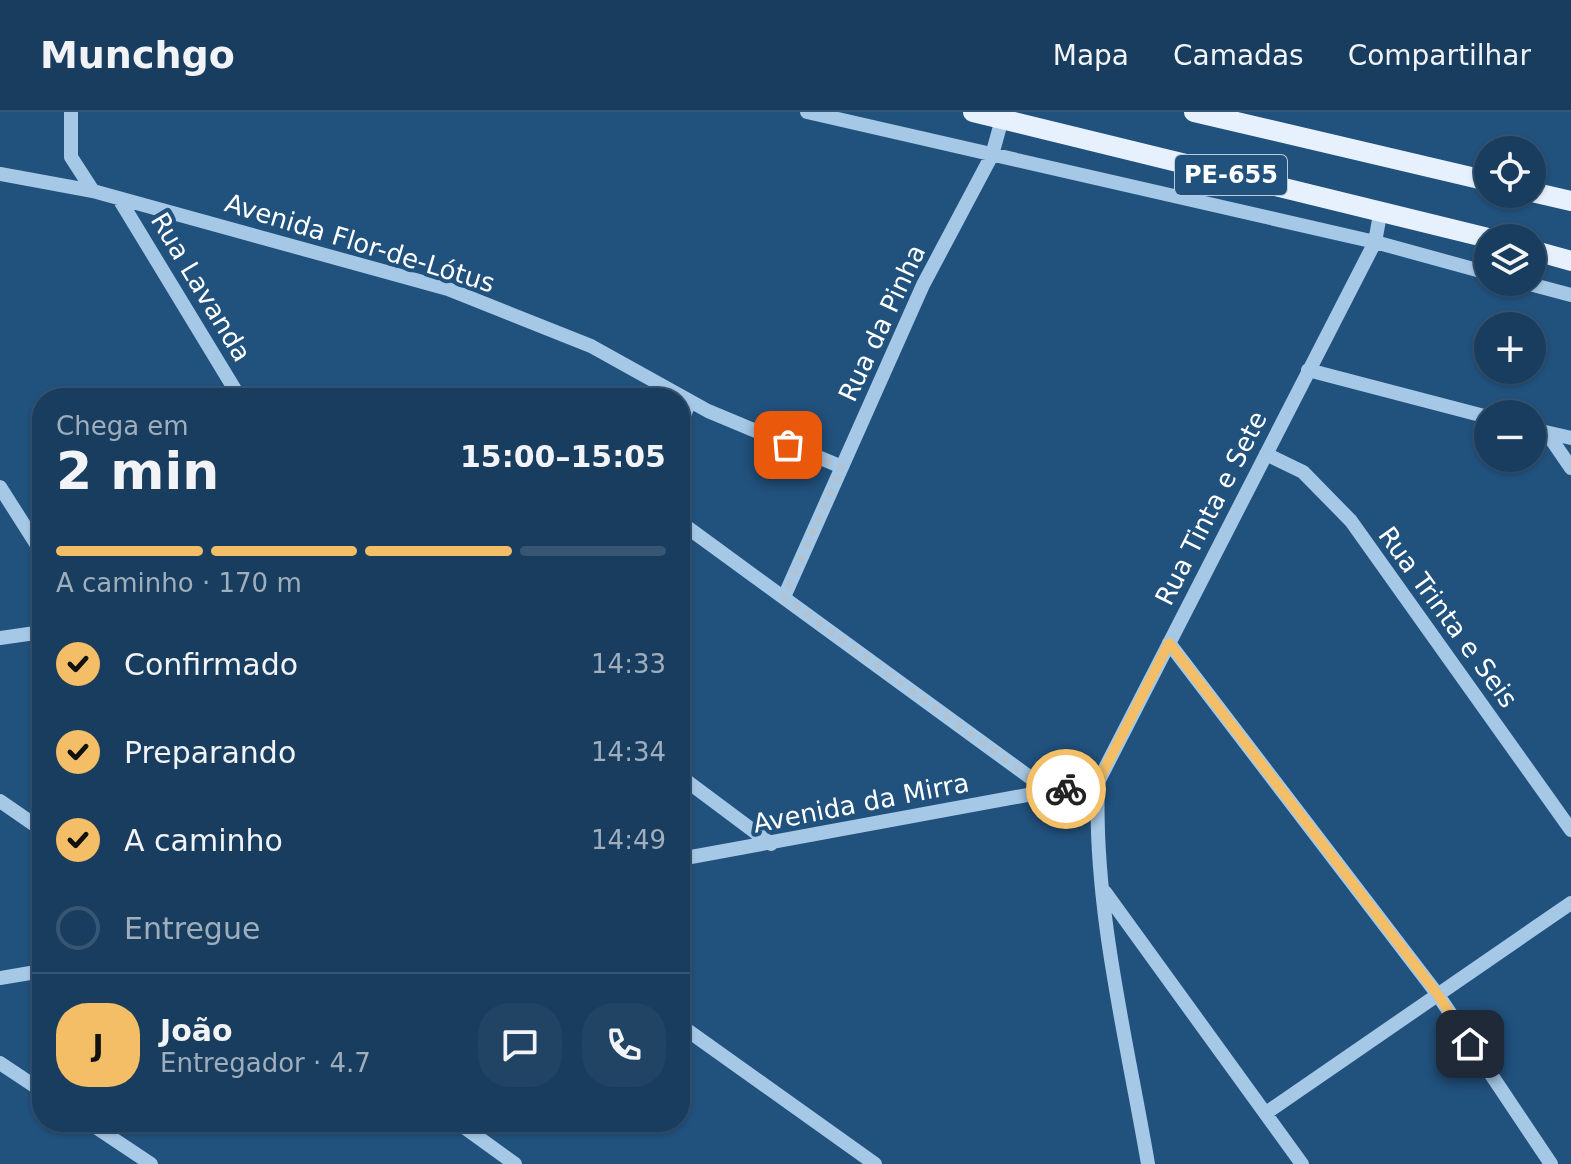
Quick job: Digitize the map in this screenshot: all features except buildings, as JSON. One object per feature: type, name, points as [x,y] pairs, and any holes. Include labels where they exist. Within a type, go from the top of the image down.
[{"type":"main road","name":"PE-655","points":[[973,112],[1381,209],[1474,234]]},
{"type":"main road","name":"PE-655","points":[[1194,112],[1474,178]]},
{"type":"main road","points":[[1546,195],[1571,201]]},
{"type":"main road","points":[[1546,254],[1571,261]]},
{"type":"street","points":[[71,112],[71,157],[93,191]]},
{"type":"street","points":[[807,112],[1375,242],[1474,269]]},
{"type":"street","name":"Rua da Pinha","points":[[784,597],[923,285],[992,155],[1002,119]]},
{"type":"street","name":"Avenida Flor-de-Lótus","points":[[0,174],[93,191],[121,202],[228,226],[448,289],[591,346],[667,388]]},
{"type":"street","name":"Rua Lavanda","points":[[121,202],[234,388]]},
{"type":"street","name":"Rua Tinta e Sete","points":[[1148,1164],[1102,888],[1097,823],[1098,782],[1375,242],[1381,209]]},
{"type":"street","points":[[1546,288],[1571,295]]},
{"type":"street","points":[[1308,370],[1474,413]]},
{"type":"street","name":"Avenida Flor-de-Lótus","points":[[690,401],[842,467]]},
{"type":"street","points":[[1546,433],[1571,438]]},
{"type":"street","points":[[1546,439],[1571,468]]},
{"type":"street","name":"Rua Trinta e Seis","points":[[1266,454],[1303,472],[1351,521],[1571,830]]},
{"type":"street","points":[[0,487],[32,537]]},
{"type":"street","points":[[690,529],[1050,792]]},
{"type":"street","points":[[0,638],[32,633]]},
{"type":"street","points":[[1169,643],[1438,995],[1551,1164]]},
{"type":"street","name":"Avenida da Mirra","points":[[690,857],[1098,782]]},
{"type":"street","points":[[690,783],[771,844]]},
{"type":"street","points":[[0,801],[32,823]]},
{"type":"street","points":[[1102,888],[1302,1164]]},
{"type":"street","points":[[1266,1113],[1571,903]]},
{"type":"street","points":[[0,978],[32,973]]},
{"type":"street","points":[[690,1032],[875,1164]]},
{"type":"street","points":[[0,1063],[32,1084]]},
{"type":"street","points":[[103,1132],[151,1164]]},
{"type":"street","points":[[471,1132],[515,1164]]},
{"type":"way so far","points":[[788,445],[842,467],[784,597],[1050,792],[1066,789]]},
{"type":"route","points":[[1066,789],[1098,782],[1169,643],[1438,995],[1470,1044]]}]
